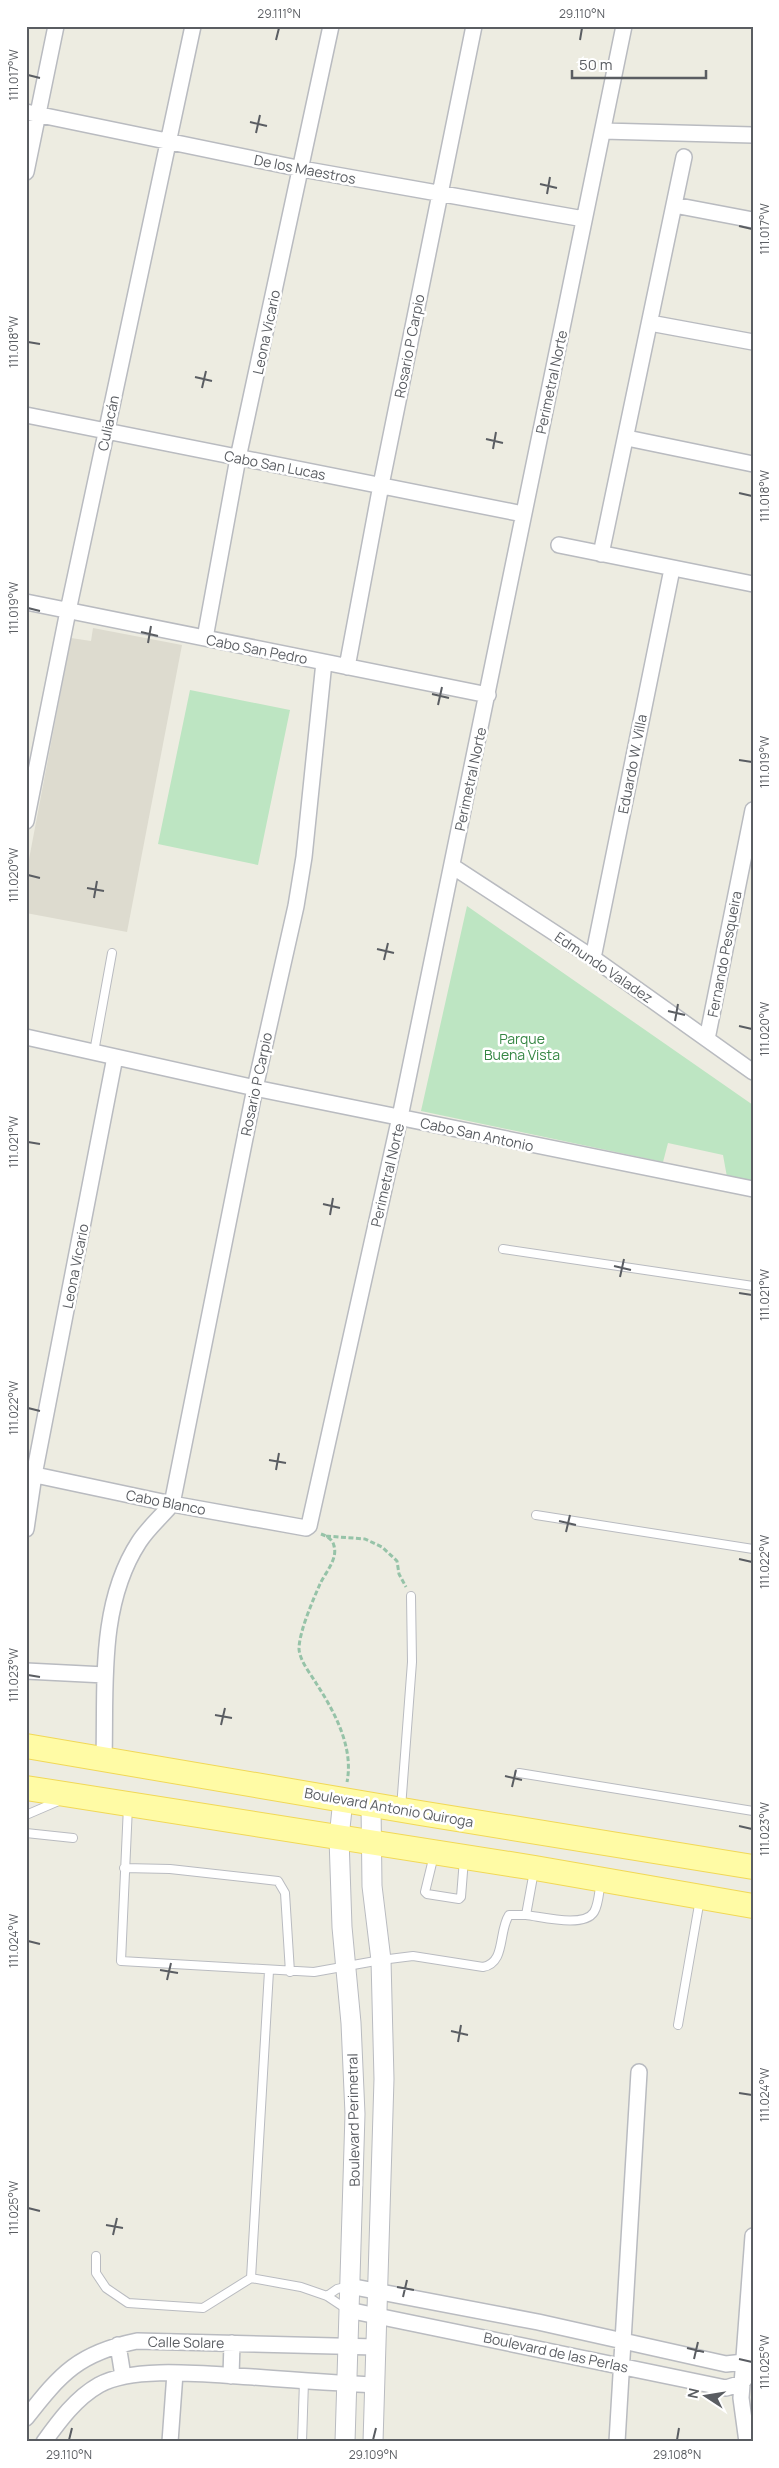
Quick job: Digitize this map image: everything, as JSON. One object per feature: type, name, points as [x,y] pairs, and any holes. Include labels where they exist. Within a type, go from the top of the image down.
[{"type":"main road","name":"Boulevard Antonio Quiroga","points":[[26,1746],[401,1810],[753,1867]]},
{"type":"main road","points":[[26,1788],[535,1868],[753,1906]]},
{"type":"street","points":[[26,172],[32,113],[56,26]]},
{"type":"street","name":"Culiacán","points":[[26,821],[68,612],[193,26]]},
{"type":"street","name":"Leona Vicario","points":[[205,638],[238,458],[302,169],[331,26]]},
{"type":"street","name":"Rosario P Carpio","points":[[347,667],[474,26]]},
{"type":"street","name":"Perimetral Norte","points":[[306,1528],[309,1526],[400,1117],[624,26]]},
{"type":"street","name":"De los Maestros","points":[[32,113],[169,143],[302,169],[439,195],[584,219]]},
{"type":"street","points":[[602,130],[753,135]]},
{"type":"street","points":[[601,554],[627,438],[684,157]]},
{"type":"street","points":[[674,205],[753,220]]},
{"type":"street","points":[[650,323],[753,342]]},
{"type":"street","name":"Cabo San Lucas","points":[[26,415],[523,514]]},
{"type":"street","points":[[627,438],[753,464]]},
{"type":"street","points":[[559,545],[753,584]]},
{"type":"street","name":"Eduardo W. Villa","points":[[593,958],[672,569]]},
{"type":"street","name":"Cabo San Pedro","points":[[26,602],[68,612],[488,695]]},
{"type":"street","name":"Rosario P Carpio","points":[[172,1504],[255,1088],[301,880],[324,662]]},
{"type":"street","name":"Fernando Pesqueira","points":[[707,1039],[753,810]]},
{"type":"street","name":"Edmundo Valadez","points":[[452,866],[593,958],[753,1072]]},
{"type":"street","name":"Cabo San Antonio","points":[[26,1037],[255,1088],[753,1189]]},
{"type":"street","name":"Leona Vicario","points":[[26,1530],[30,1474],[115,1057]]},
{"type":"street","name":"Cabo Blanco","points":[[30,1474],[172,1504],[306,1528]]},
{"type":"street","points":[[104,1758],[105,1675],[110,1622],[118,1586],[140,1541],[172,1504]]},
{"type":"street","points":[[26,1671],[105,1675]]},
{"type":"street","name":"Boulevard Perimetral","points":[[343,1799],[339,1838],[356,2114],[345,2442]]},
{"type":"street","name":"Boulevard Perimetral","points":[[370,1804],[372,1886],[381,1960],[384,2079],[373,2442]]},
{"type":"street","points":[[617,2442],[639,2072]]},
{"type":"street","points":[[747,2442],[741,2398],[742,2383],[750,2363],[753,2236]]},
{"type":"street","name":"Boulevard de las Perlas","points":[[349,2286],[538,2322],[726,2364],[750,2363]]},
{"type":"street","name":"Boulevard de las Perlas","points":[[348,2310],[726,2388],[742,2383]]},
{"type":"street","points":[[531,2347],[538,2322]]},
{"type":"street","name":"Calle Solare","points":[[26,2418],[64,2373],[80,2361],[118,2345],[137,2341],[375,2347]]},
{"type":"street","points":[[231,2376],[232,2343]]},
{"type":"street","points":[[118,2345],[123,2376]]},
{"type":"street","points":[[170,2442],[175,2373]]},
{"type":"street","points":[[44,2442],[70,2409],[84,2396],[98,2385],[123,2376],[175,2373],[374,2385]]},
{"type":"lane","points":[[94,1052],[112,953]]},
{"type":"lane","points":[[503,1248],[753,1286]]},
{"type":"lane","points":[[536,1515],[753,1549]]},
{"type":"lane","points":[[401,1810],[412,1662],[411,1596]]},
{"type":"lane","points":[[518,1772],[753,1811]]},
{"type":"lane","points":[[26,1815],[72,1795]]},
{"type":"lane","points":[[128,1804],[120,1960],[167,1966],[290,1972],[314,1972],[413,1956],[483,1967],[491,1966],[497,1961],[505,1922],[510,1915],[577,1921],[589,1918],[595,1911],[601,1881]]},
{"type":"lane","points":[[26,1833],[74,1838]]},
{"type":"lane","points":[[434,1853],[425,1892],[427,1894],[459,1899],[461,1897],[464,1858]]},
{"type":"lane","points":[[124,1868],[170,1869],[278,1881],[285,1893],[290,1972]]},
{"type":"lane","points":[[526,1915],[535,1868]]},
{"type":"lane","points":[[678,2025],[700,1898]]},
{"type":"lane","points":[[252,2278],[269,1971]]},
{"type":"lane","points":[[96,2256],[96,2273],[106,2288],[128,2303],[203,2308],[252,2278],[301,2287],[327,2296],[348,2310]]},
{"type":"lane","points":[[327,2296],[337,2289],[349,2286]]},
{"type":"lane","points":[[302,2442],[304,2381]]},
{"type":"path","points":[[306,1528],[326,1536],[365,1539],[382,1547],[397,1561],[399,1574],[411,1596]]},
{"type":"path","points":[[326,1536],[335,1547],[332,1561],[320,1582],[304,1626],[299,1648],[301,1658],[331,1707],[348,1753],[348,1778],[343,1799]]},
{"type":"shaded area","points":[[93,628],[182,645],[127,932],[26,913],[26,875],[71,638],[91,641]]},
{"type":"green space","points":[[190,690],[290,710],[258,865],[158,844]]},
{"type":"green space","name":"Parque Buena Vista","points":[[467,906],[753,1105],[753,1182],[727,1177],[723,1155],[668,1143],[663,1162],[421,1111]]}]
